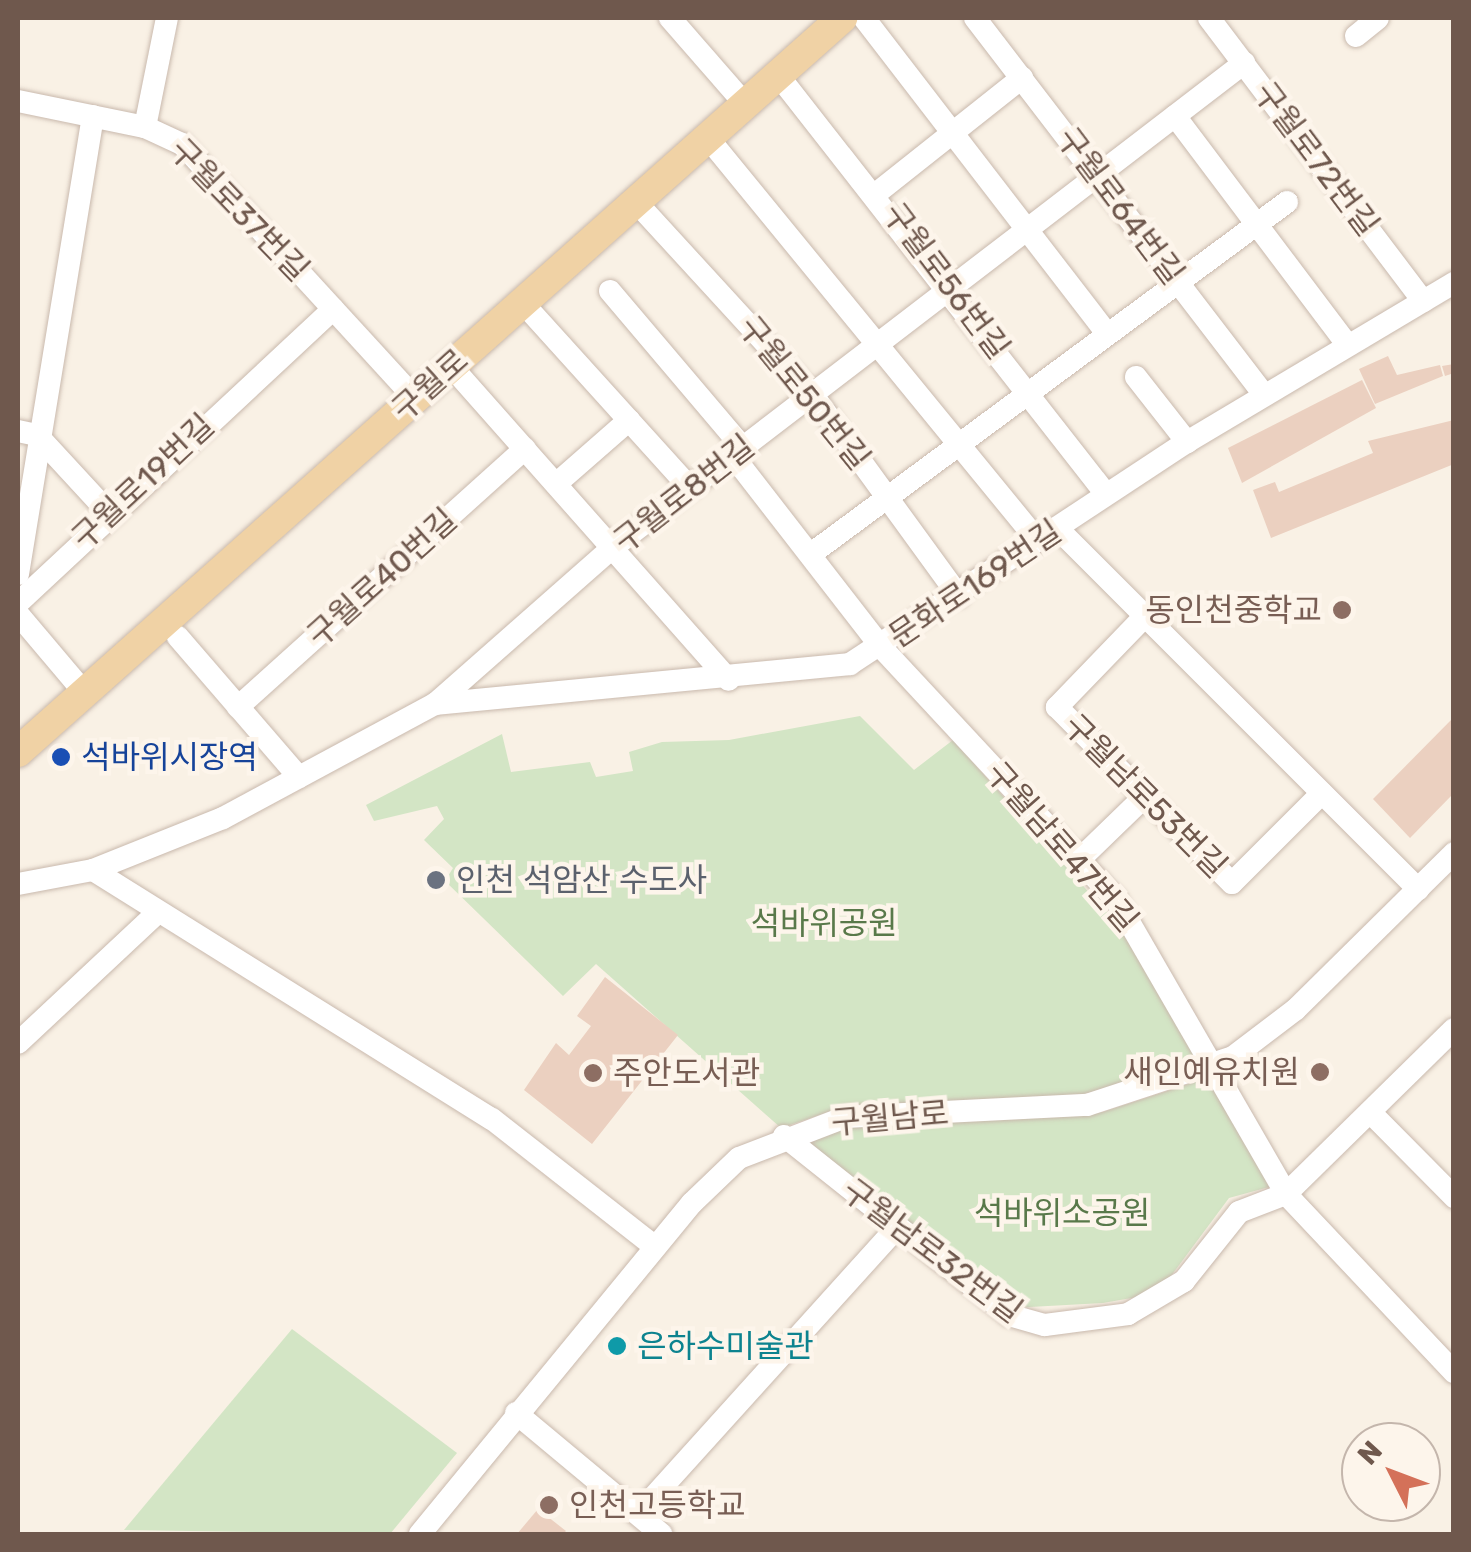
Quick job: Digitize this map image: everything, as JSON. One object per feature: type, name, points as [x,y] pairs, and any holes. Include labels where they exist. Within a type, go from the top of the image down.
[{"type":"main road","name":"구월로","points":[[18,752],[842,18]]},
{"type":"street","points":[[145,127],[167,18]]},
{"type":"street","points":[[670,18],[745,104]]},
{"type":"street","points":[[864,18],[956,130],[1106,334]]},
{"type":"street","name":"구월로64번길","points":[[976,18],[1264,394]]},
{"type":"street","name":"구월로72번길","points":[[1209,18],[1423,301]]},
{"type":"street","points":[[1356,36],[1378,18]]},
{"type":"street","name":"구월로8번길","points":[[18,884],[93,870],[299,777],[435,704],[612,548],[1244,63]]},
{"type":"street","name":"구월로56번길","points":[[778,75],[878,192],[1106,494]]},
{"type":"street","points":[[878,192],[1022,78]]},
{"type":"street","name":"구월로37번길","points":[[18,101],[145,127],[182,144],[415,398]]},
{"type":"street","name":"구월로19번길","points":[[18,574],[27,433],[93,116]]},
{"type":"street","points":[[1175,116],[1347,344]]},
{"type":"street","points":[[708,138],[882,341],[959,444],[1048,534],[1145,616],[1418,889]]},
{"type":"street","name":"구월로50번길","points":[[636,202],[812,394],[959,596]]},
{"type":"street","points":[[811,554],[1287,202]]},
{"type":"street","name":"문화로169번길","points":[[435,704],[828,670],[882,648],[1187,442],[1454,283]]},
{"type":"street","name":"구월남로47번길","points":[[610,291],[738,452],[882,648],[1131,921],[1218,1064],[1286,1194],[1454,1372]]},
{"type":"street","points":[[522,302],[690,488]]},
{"type":"street","name":"구월로19번길","points":[[18,603],[108,512],[333,309]]},
{"type":"street","points":[[451,366],[729,680]]},
{"type":"street","points":[[1136,377],[1187,442]]},
{"type":"street","points":[[556,484],[628,420]]},
{"type":"street","points":[[27,433],[108,512]]},
{"type":"street","name":"구월로40번길","points":[[238,707],[525,449]]},
{"type":"street","points":[[18,614],[84,692]]},
{"type":"street","name":"구월남로53번길","points":[[1145,616],[1057,707],[1232,883],[1322,793]]},
{"type":"street","points":[[178,637],[299,777]]},
{"type":"street","points":[[1079,860],[1145,796]]},
{"type":"street","name":"구월남로","points":[[420,1534],[656,1247],[739,1158],[784,1136],[846,1117],[1087,1105],[1218,1064],[1296,1009],[1454,853]]},
{"type":"street","points":[[93,870],[500,1126],[656,1247]]},
{"type":"street","points":[[18,1042],[157,912]]},
{"type":"street","points":[[1286,1194],[1454,1029]]},
{"type":"street","points":[[1370,1112],[1454,1197]]},
{"type":"street","name":"구월남로32번길","points":[[784,1136],[1009,1316],[1045,1325],[1154,1303],[1239,1212],[1286,1194]]},
{"type":"street","points":[[638,1514],[897,1227]]},
{"type":"street","points":[[516,1413],[661,1534]]},
{"type":"green space","name":"석바위공원","points":[[860,716],[914,770],[953,740],[1118,925],[1200,1060],[1078,1096],[849,1105],[781,1128],[596,964],[563,996],[445,881],[453,868],[424,840],[444,819],[437,806],[374,821],[366,805],[502,734],[511,772],[590,762],[596,777],[633,771],[629,752],[662,742],[729,740]]},
{"type":"green space","name":"석바위소공원","points":[[1213,1076],[1269,1187],[1229,1198],[1171,1276],[1143,1296],[1103,1303],[1013,1308],[803,1142],[848,1127],[1103,1112]]},
{"type":"green space","points":[[292,1329],[457,1453],[390,1534],[124,1530]]},
{"type":"building","points":[[1388,356],[1397,375],[1440,365],[1443,376],[1375,404],[1359,369]]},
{"type":"building","points":[[1454,364],[1454,373],[1445,376],[1442,366]]},
{"type":"building","points":[[1362,380],[1376,408],[1242,483],[1228,448]]},
{"type":"building","points":[[1454,420],[1454,464],[1271,538],[1253,490],[1275,482],[1279,492],[1373,453],[1368,441]]},
{"type":"building","points":[[1454,717],[1454,793],[1410,838],[1373,799]]},
{"type":"building","name":"주안도서관","points":[[605,977],[678,1035],[592,1144],[524,1090],[556,1043],[569,1055],[591,1026],[577,1016]]},
{"type":"building","points":[[538,1509],[566,1531],[517,1534]]},
{"type":"place","name":"동인천중학교","points":[[1342,610]]},
{"type":"place","name":"석바위시장역","points":[[61,757]]},
{"type":"place","name":"인천 석암산 수도사","points":[[436,880]]},
{"type":"place","name":"새인예유치원","points":[[1320,1072]]},
{"type":"place","name":"주안도서관","points":[[593,1073]]},
{"type":"place","name":"은하수미술관","points":[[617,1346]]},
{"type":"place","name":"인천고등학교","points":[[549,1505]]}]
